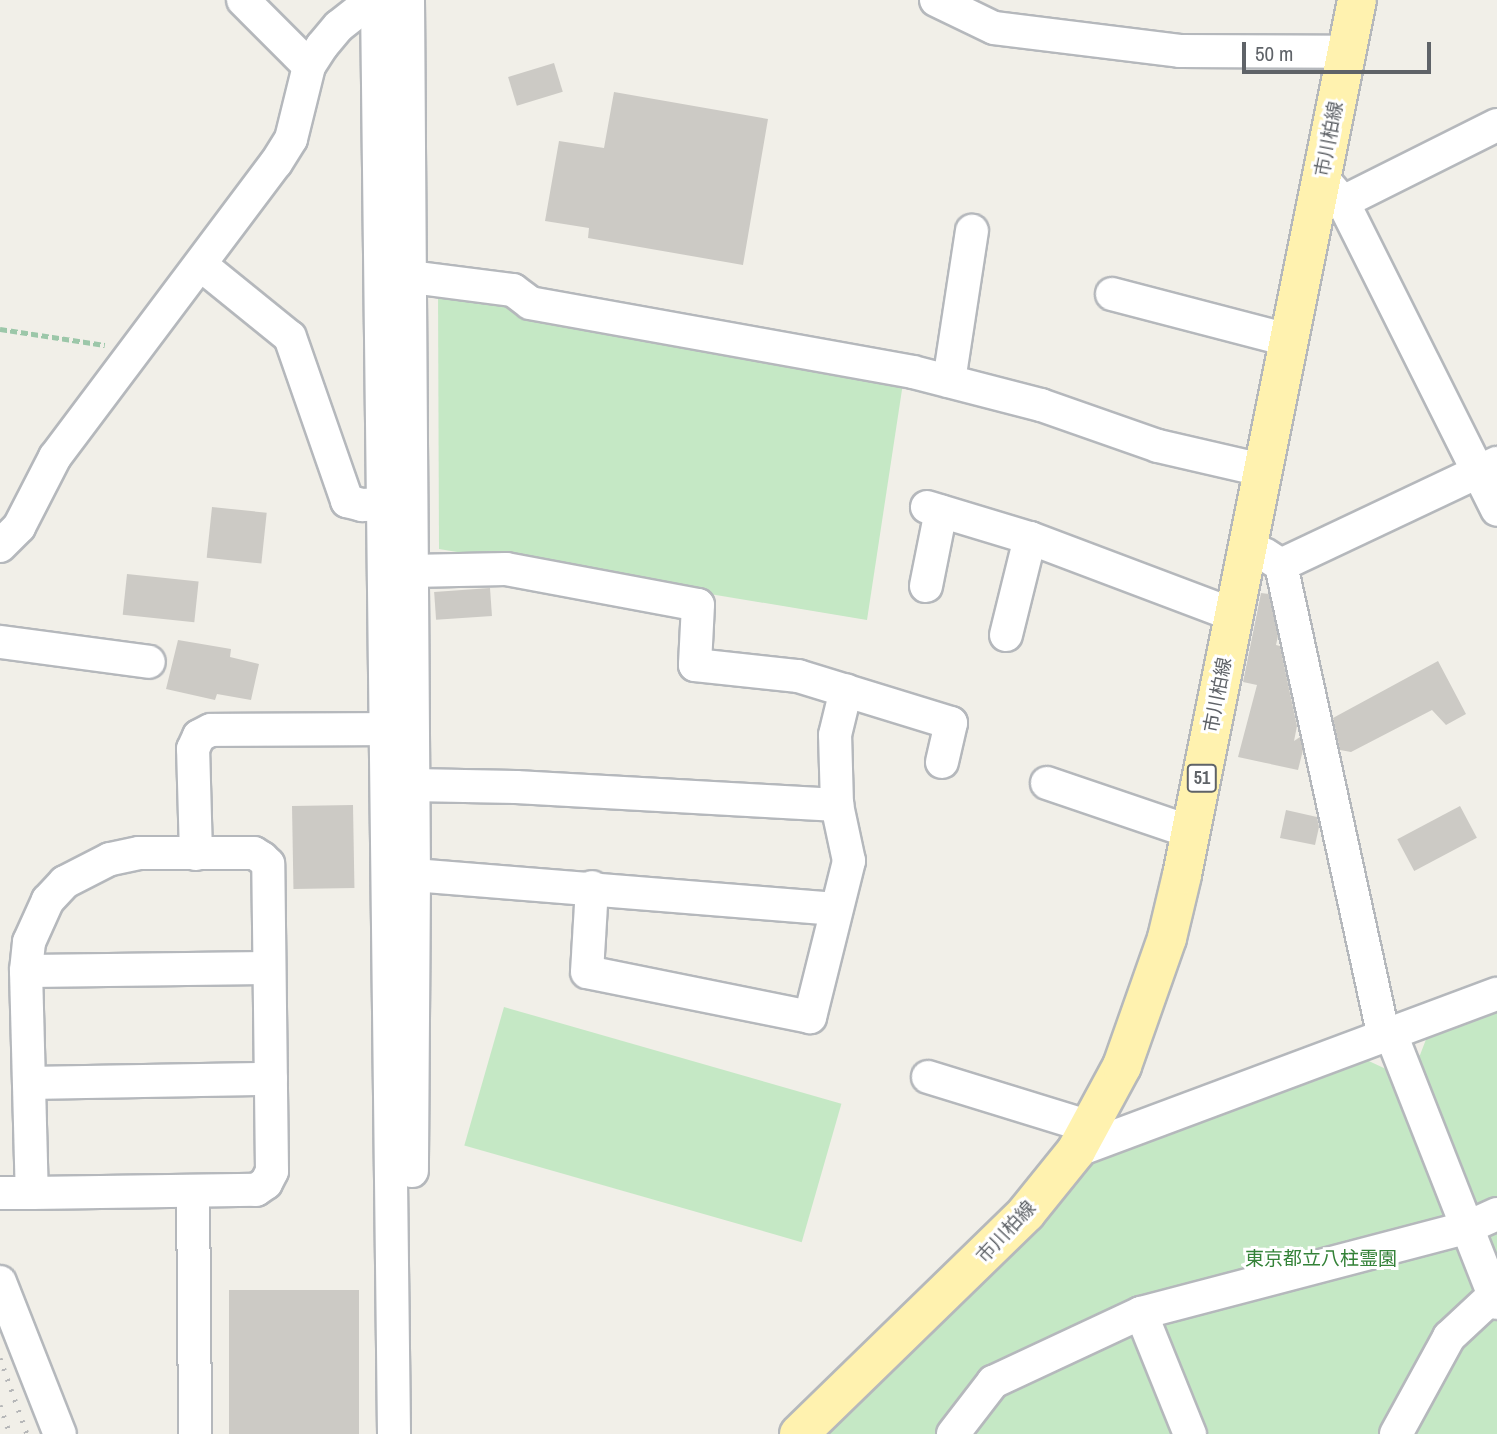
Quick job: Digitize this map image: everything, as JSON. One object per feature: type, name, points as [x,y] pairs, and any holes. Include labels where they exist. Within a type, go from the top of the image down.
[{"type":"main road","name":"市川柏線","points":[[799,1434],[1026,1213],[1083,1139],[1122,1066],[1167,937],[1191,832],[1289,340],[1333,190],[1346,52],[1357,0]]},
{"type":"street","points":[[243,0],[309,66]]},
{"type":"street","points":[[0,546],[19,527],[55,457],[201,265],[291,139],[309,66],[339,26],[375,0]]},
{"type":"street","points":[[375,0],[394,1434]]},
{"type":"street","points":[[408,0],[414,875],[411,1434]]},
{"type":"street","points":[[936,0],[994,28],[1180,51],[1346,52]]},
{"type":"street","points":[[1497,125],[1333,190],[1488,467],[1497,510]]},
{"type":"street","points":[[949,381],[972,231]]},
{"type":"street","points":[[201,265],[290,337],[348,501],[362,505],[382,504]]},
{"type":"street","points":[[411,277],[513,290],[530,303],[913,372],[1041,405],[1158,446],[1262,470]]},
{"type":"street","points":[[1112,294],[1289,340]]},
{"type":"street","points":[[1281,565],[1488,467]]},
{"type":"street","points":[[926,586],[934,509],[1030,538],[1234,615]]},
{"type":"street","points":[[1006,635],[1030,538]]},
{"type":"street","points":[[1249,543],[1281,565],[1388,1036],[1468,1227],[1495,1299],[1449,1337],[1396,1434]]},
{"type":"street","points":[[411,571],[506,569],[698,605],[695,665],[798,676],[951,723],[942,762]]},
{"type":"street","points":[[0,642],[149,662]]},
{"type":"street","points":[[592,887],[587,972],[810,1017],[849,861],[837,805],[835,735],[846,690]]},
{"type":"street","points":[[195,853],[192,749],[199,736],[211,730],[384,729]]},
{"type":"street","points":[[1047,783],[1191,832]]},
{"type":"street","points":[[412,785],[516,787],[837,805]]},
{"type":"street","points":[[0,1193],[32,1194],[256,1190],[266,1183],[272,1171],[268,864],[254,853],[139,853],[110,859],[65,881],[48,900],[29,942],[26,971],[32,1194]]},
{"type":"street","points":[[414,875],[592,887],[835,909]]},
{"type":"street","points":[[26,971],[269,968]]},
{"type":"street","points":[[928,1077],[1083,1139],[1388,1036],[1497,994]]},
{"type":"street","points":[[30,1083],[271,1079]]},
{"type":"street","points":[[193,1191],[195,1434]]},
{"type":"street","points":[[953,1434],[993,1382],[1140,1313],[1468,1227],[1497,1214]]},
{"type":"street","points":[[0,1282],[60,1434]]},
{"type":"street","points":[[1140,1313],[1190,1434]]},
{"type":"path","points":[[0,329],[133,351]]},
{"type":"green space","points":[[438,290],[903,383],[867,620],[439,549]]},
{"type":"green space","name":"東京都立八柱霊園","points":[[1497,1002],[1497,1434],[828,1434],[961,1305],[1087,1166],[1358,1056],[1386,1069],[1403,1065],[1420,1055],[1430,1029]]},
{"type":"green space","points":[[504,1007],[841,1104],[802,1242],[464,1145]]},
{"type":"building","points":[[554,63],[563,92],[517,106],[508,77]]},
{"type":"building","points":[[614,92],[768,119],[743,265],[588,238],[589,228],[545,221],[559,141],[604,148]]},
{"type":"building","points":[[212,507],[267,513],[261,563],[207,558]]},
{"type":"building","points":[[127,574],[199,582],[194,622],[123,615]]},
{"type":"building","points":[[490,588],[492,616],[436,620],[434,592]]},
{"type":"building","points":[[1261,593],[1269,594],[1278,636],[1276,645],[1280,646],[1297,726],[1294,741],[1300,737],[1303,750],[1298,770],[1238,757],[1257,685],[1243,682]]},
{"type":"building","points":[[178,640],[231,649],[230,657],[259,664],[251,700],[217,694],[215,700],[166,689]]},
{"type":"building","points":[[1438,661],[1466,714],[1446,725],[1432,710],[1351,752],[1340,750],[1333,718]]},
{"type":"building","points":[[353,805],[354,888],[293,889],[292,806]]},
{"type":"building","points":[[1460,806],[1477,838],[1414,871],[1397,839]]},
{"type":"building","points":[[1286,810],[1317,817],[1319,827],[1315,845],[1280,838]]},
{"type":"building","points":[[229,1290],[359,1290],[359,1434],[229,1434]]},
{"type":"railway","points":[[0,1358],[27,1434]]},
{"type":"railway","points":[[0,1405],[10,1434]]}]
